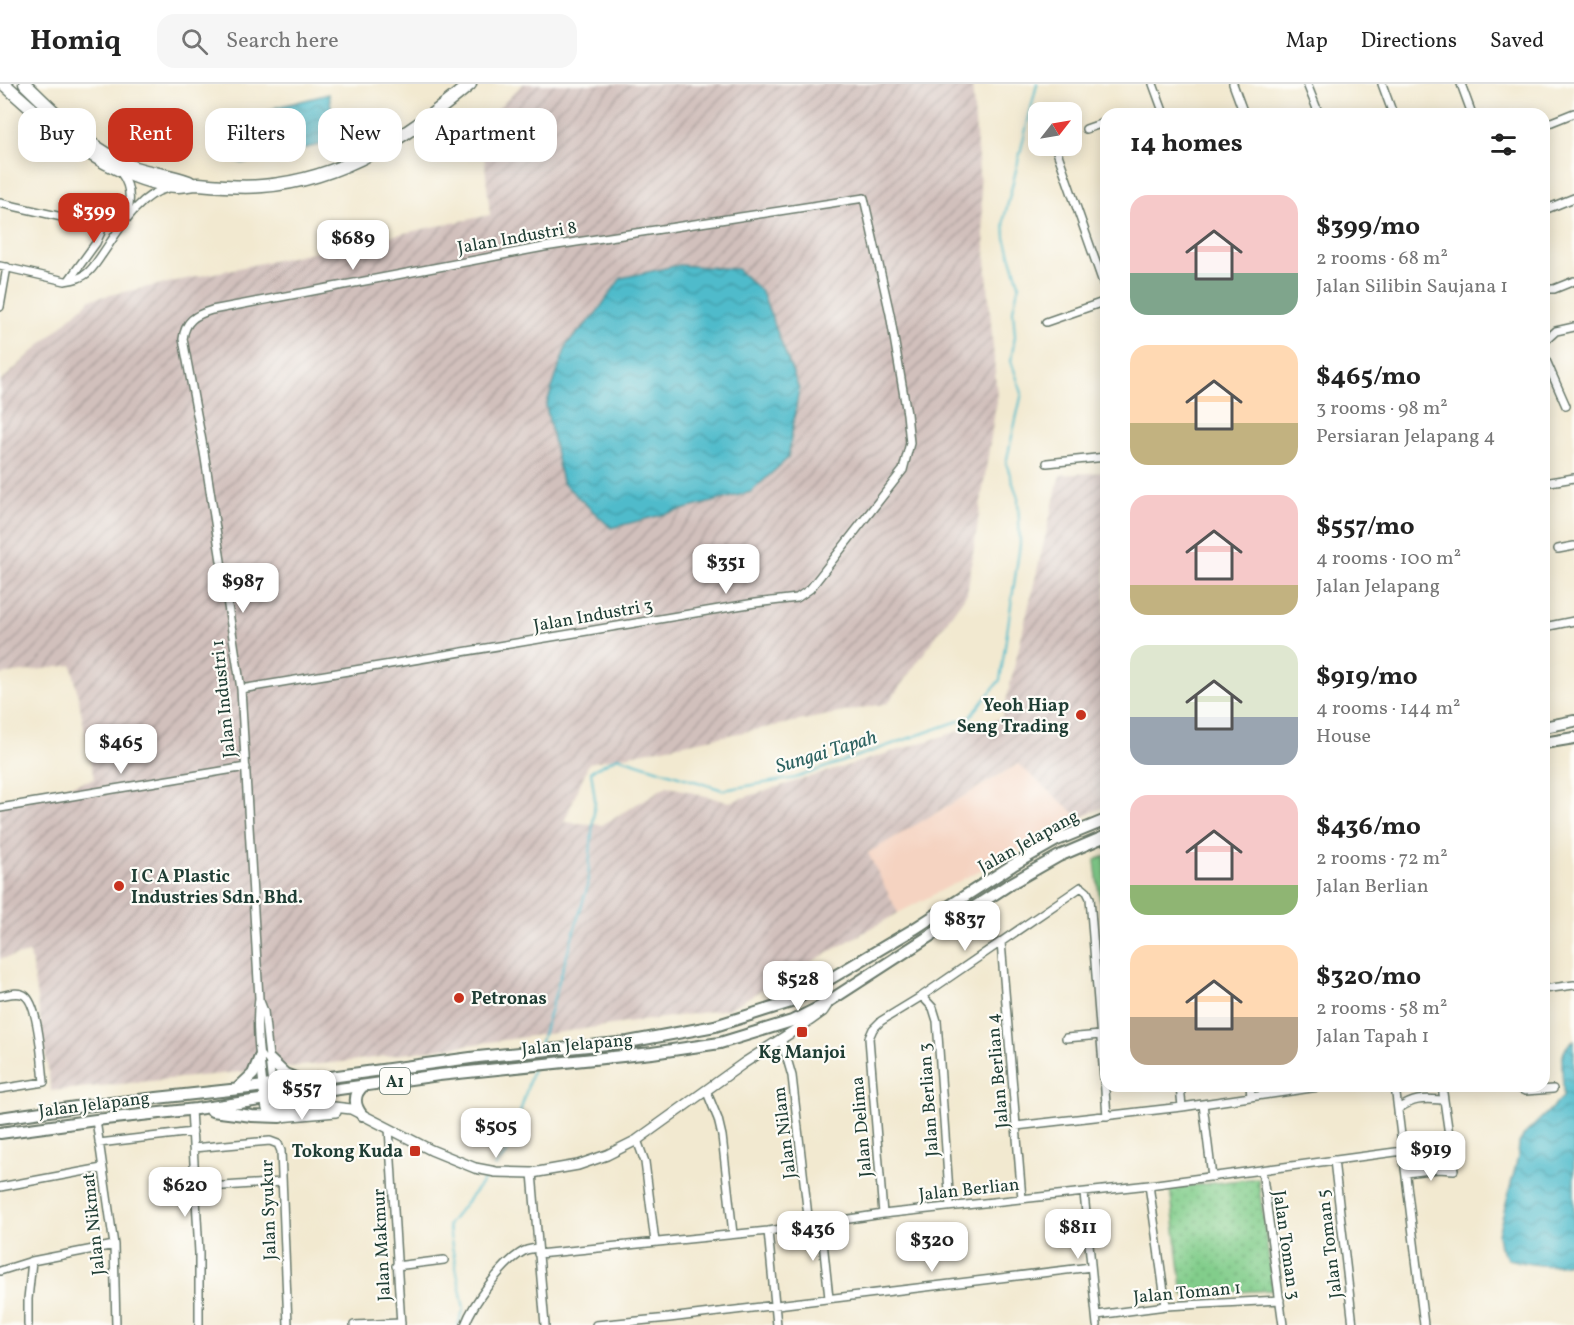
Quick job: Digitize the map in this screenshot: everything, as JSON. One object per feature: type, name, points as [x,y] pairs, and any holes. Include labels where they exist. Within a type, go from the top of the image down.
[{"type":"highway","points":[[4,84],[70,141],[119,170],[177,186],[193,184],[264,186],[303,179],[342,168],[400,138],[471,84]]},
{"type":"highway","points":[[25,84],[72,128],[115,158],[136,168],[193,184]]},
{"type":"main road","points":[[1550,726],[1574,721]]},
{"type":"main road","points":[[1550,742],[1574,738]]},
{"type":"main road","name":"Jalan Jelapang","points":[[0,1118],[83,1106],[628,1042],[715,1026],[791,1002],[914,929],[1012,865],[1057,840],[1100,822]]},
{"type":"main road","name":"Jalan Jelapang","points":[[0,1133],[516,1066],[652,1053],[720,1042],[792,1021],[830,1001],[1010,884],[1059,856],[1100,839]]},
{"type":"main road","points":[[765,1029],[787,1015],[791,1002],[806,1006],[830,1001]]},
{"type":"main road","points":[[236,1089],[251,1077],[264,1058],[285,1074],[304,1080]]},
{"type":"main road","points":[[363,1086],[356,1093],[355,1098],[363,1115]]},
{"type":"main road","points":[[194,1109],[280,1117]]},
{"type":"street","points":[[1153,84],[1162,108]]},
{"type":"street","points":[[1233,84],[1242,108]]},
{"type":"street","points":[[1307,84],[1316,108]]},
{"type":"street","points":[[1382,84],[1391,108]]},
{"type":"street","points":[[1461,84],[1470,108]]},
{"type":"street","points":[[1550,123],[1574,113]]},
{"type":"street","points":[[1086,129],[1100,124]]},
{"type":"street","points":[[1059,156],[1100,274]]},
{"type":"street","points":[[119,170],[125,178],[130,196],[125,222]]},
{"type":"street","points":[[0,308],[4,266],[64,281],[87,274],[125,222],[149,197],[160,190],[177,186]]},
{"type":"street","name":"Jalan Industri 8","points":[[184,329],[195,316],[212,310],[543,247],[864,198]]},
{"type":"street","name":"Jalan Industri 3","points":[[241,689],[755,603],[797,598],[810,589],[903,470],[910,444],[890,314],[864,198]]},
{"type":"street","points":[[1550,208],[1574,198]]},
{"type":"street","points":[[0,203],[97,225],[101,232],[96,243],[69,280]]},
{"type":"street","points":[[1550,289],[1574,281]]},
{"type":"street","points":[[1046,322],[1100,304]]},
{"type":"street","points":[[1550,336],[1556,331],[1574,327]]},
{"type":"street","name":"Jalan Industri 1","points":[[184,329],[183,339],[204,452],[241,689],[259,998],[264,1011],[264,1058],[267,1085]]},
{"type":"street","points":[[1550,370],[1566,406]]},
{"type":"street","points":[[1047,463],[1100,458]]},
{"type":"street","points":[[1550,482],[1574,478]]},
{"type":"street","points":[[1557,549],[1574,546]]},
{"type":"street","points":[[1550,626],[1574,621]]},
{"type":"street","points":[[0,808],[246,767]]},
{"type":"street","points":[[922,996],[1081,887],[1090,898],[1100,1023]]},
{"type":"street","name":"Jalan Berlian 4","points":[[1001,942],[1022,1199]]},
{"type":"street","points":[[1550,988],[1574,985]]},
{"type":"street","points":[[0,996],[17,993],[25,995],[32,1003],[44,1082],[0,1089]]},
{"type":"street","name":"Jalan Delima","points":[[883,1214],[869,1038],[873,1029],[881,1021],[922,996]]},
{"type":"street","name":"Jalan Berlian 3","points":[[922,996],[933,1008],[937,1021],[951,1206]]},
{"type":"street","points":[[269,1098],[282,1109],[334,1106],[351,1109],[431,1150],[475,1168],[532,1173],[578,1165],[607,1155],[637,1140],[823,1011],[830,1001]]},
{"type":"street","points":[[1066,1038],[1100,1035]]},
{"type":"street","name":"Jalan Nilam","points":[[781,1038],[792,1076],[809,1225]]},
{"type":"street","points":[[267,1085],[269,1111],[280,1117],[338,1112],[363,1115]]},
{"type":"street","points":[[706,1090],[718,1119],[722,1136],[733,1234]]},
{"type":"street","points":[[1105,1092],[1107,1116]]},
{"type":"street","points":[[1181,1092],[1182,1107]]},
{"type":"street","points":[[1251,1092],[1251,1097]]},
{"type":"street","points":[[1016,1126],[1182,1107],[1282,1092]]},
{"type":"street","points":[[1396,1092],[1424,1325]]},
{"type":"street","points":[[1406,1173],[1437,1169],[1454,1170],[1443,1092]]},
{"type":"street","points":[[1398,1109],[1410,1101],[1420,1099],[1444,1100]]},
{"type":"street","points":[[1203,1104],[1212,1177]]},
{"type":"street","points":[[194,1109],[193,1148],[200,1325]]},
{"type":"street","name":"Jalan Nikmat","points":[[96,1120],[114,1245],[116,1325]]},
{"type":"street","name":"Jalan Makmur","points":[[389,1128],[401,1324]]},
{"type":"street","points":[[99,1143],[193,1132]]},
{"type":"street","points":[[637,1140],[645,1162],[655,1242]]},
{"type":"street","name":"Jalan Syukur","points":[[193,1148],[270,1141],[278,1144],[281,1151],[288,1325]]},
{"type":"street","name":"Jalan Berlian","points":[[465,1325],[482,1293],[512,1259],[527,1250],[655,1242],[768,1231],[883,1214],[1084,1193],[1403,1151]]},
{"type":"street","name":"Jalan Toman 5","points":[[1334,1160],[1353,1325]]},
{"type":"street","points":[[0,1187],[102,1168]]},
{"type":"street","name":"Jalan Toman 3","points":[[1262,1170],[1283,1325]]},
{"type":"street","points":[[532,1173],[545,1325]]},
{"type":"street","points":[[195,1188],[282,1182]]},
{"type":"street","points":[[1149,1185],[1166,1306]]},
{"type":"street","points":[[1084,1193],[1097,1325]]},
{"type":"street","points":[[821,1223],[829,1298]]},
{"type":"street","points":[[768,1231],[777,1325]]},
{"type":"street","points":[[0,1271],[32,1261],[114,1245]]},
{"type":"street","points":[[396,1266],[444,1260]]},
{"type":"street","points":[[28,1325],[32,1261]]},
{"type":"street","points":[[596,1325],[1091,1267]]},
{"type":"street","name":"Jalan Toman 1","points":[[1097,1315],[1166,1306],[1280,1300]]},
{"type":"street","points":[[354,1325],[401,1324]]},
{"type":"shaded area","points":[[523,84],[972,84],[997,397],[967,593],[888,703],[589,763],[564,822],[602,825],[667,786],[729,802],[1002,718],[1060,475],[1100,472],[1100,808],[1080,818],[1018,764],[868,853],[898,913],[728,1009],[351,1061],[51,1091],[30,953],[0,959],[0,804],[94,779],[72,665],[0,675],[0,382],[91,299],[490,215],[485,162],[557,162],[557,108],[498,108]]},
{"type":"shaded area","points":[[1019,764],[1080,818],[898,913],[867,853]]},
{"type":"green space","points":[[1100,858],[1100,902],[1095,860]]},
{"type":"green space","points":[[1258,1178],[1273,1290],[1183,1295],[1170,1188]]},
{"type":"water","points":[[329,94],[331,108],[318,108],[318,145],[306,148],[306,108],[275,108]]},
{"type":"water","points":[[679,265],[737,269],[762,292],[799,389],[788,458],[751,492],[611,528],[562,482],[546,406],[567,344],[595,315],[621,278]]},
{"type":"water","points":[[1574,1040],[1574,1261],[1550,1266],[1508,1259],[1500,1248],[1498,1234],[1518,1157],[1519,1143],[1524,1135],[1563,1097],[1562,1058],[1568,1045]]},
{"type":"waterway","name":"Sungai Tapah","points":[[539,1048],[587,888],[595,800],[591,771],[618,757],[723,790],[795,778],[970,717],[1000,680],[1020,544],[1018,498],[1006,463],[1022,393],[1011,361],[1015,336],[1013,310],[1019,284],[1005,238],[1004,219],[1037,84]]},
{"type":"waterway","name":"Sungai Tapah","points":[[495,1167],[509,1150],[533,1068]]},
{"type":"waterway","name":"Sungai Tapah","points":[[458,1325],[464,1309],[448,1225],[489,1174]]},
{"type":"place","name":"Yeoh Hiap Seng Trading","points":[[1081,715]]},
{"type":"place","name":"I C A Plastic Industries Sdn. Bhd.","points":[[119,886]]},
{"type":"place","name":"Petronas","points":[[459,998]]},
{"type":"place","name":"Kg Manjoi","points":[[802,1032]]},
{"type":"place","name":"Tokong Kuda","points":[[415,1151]]}]
